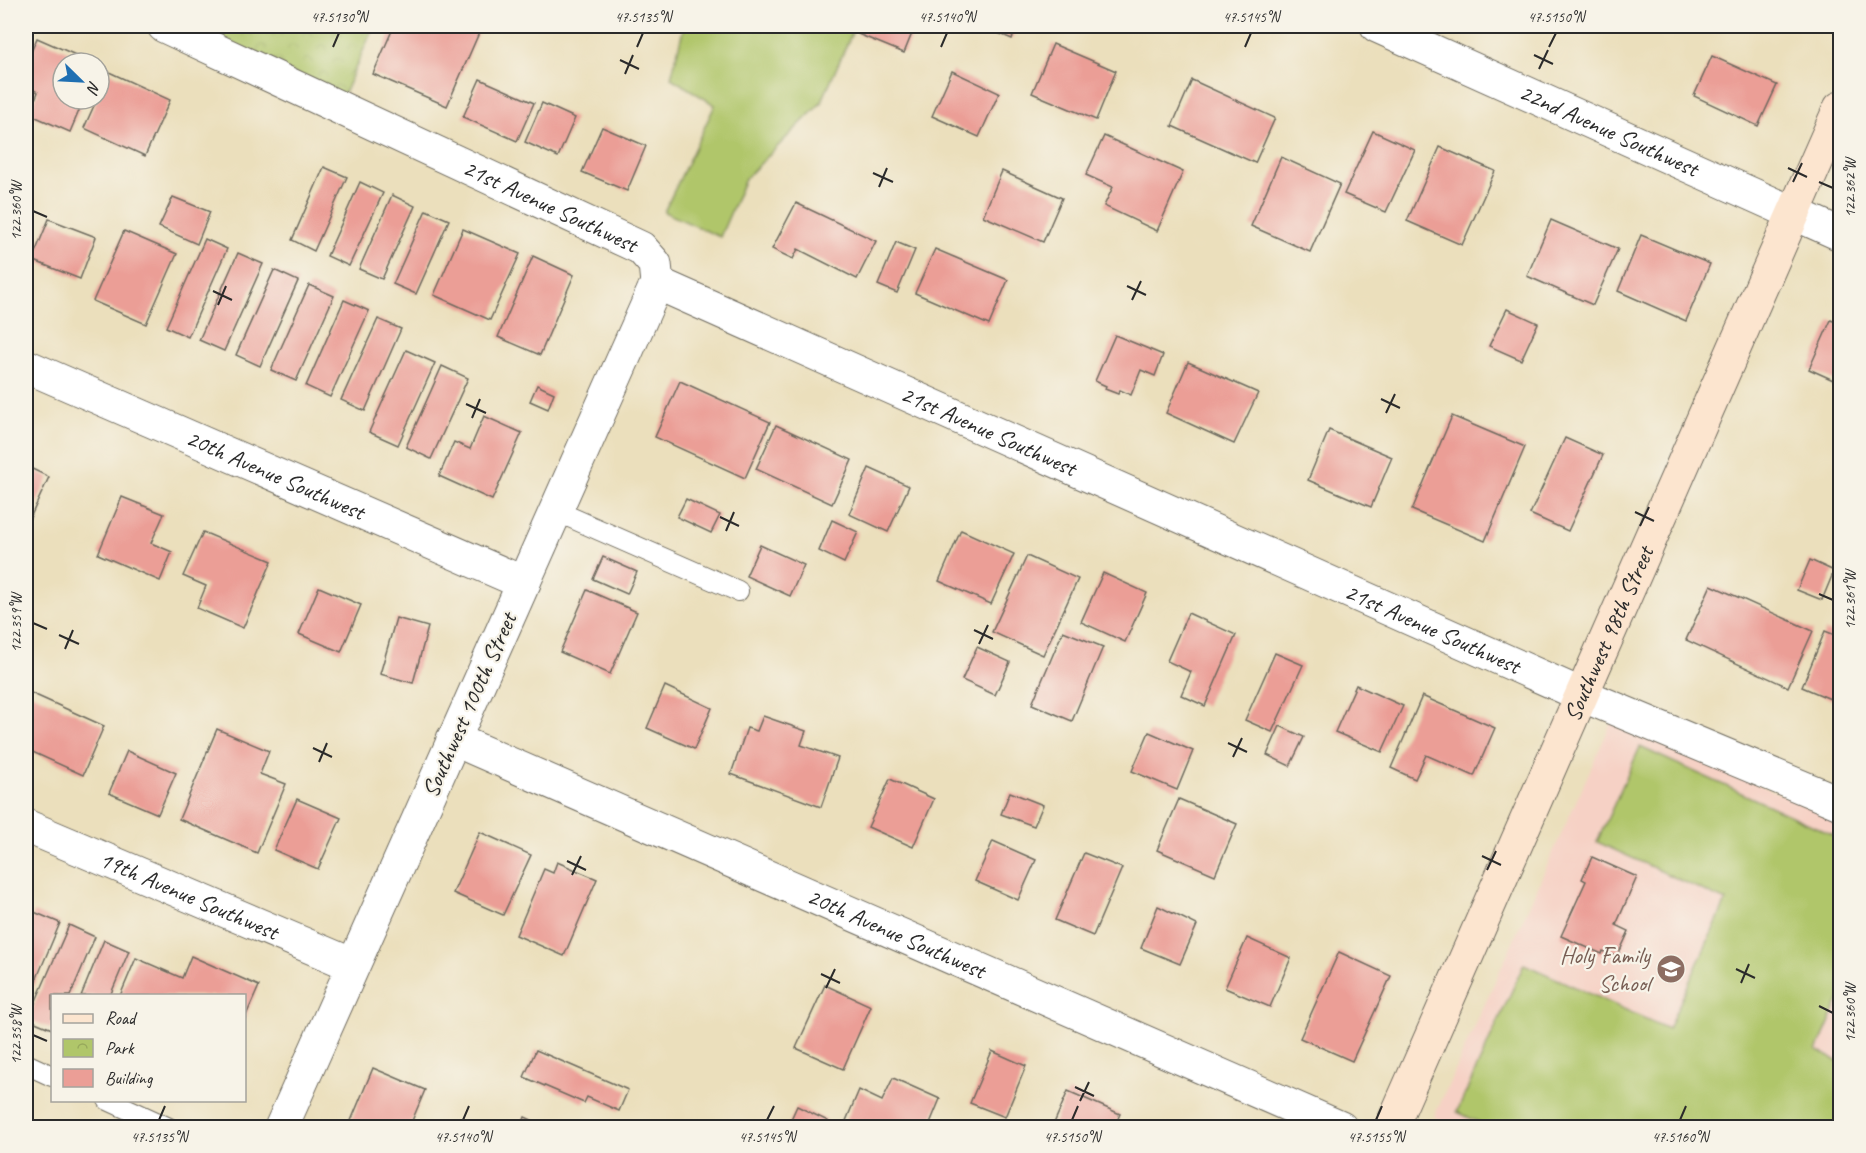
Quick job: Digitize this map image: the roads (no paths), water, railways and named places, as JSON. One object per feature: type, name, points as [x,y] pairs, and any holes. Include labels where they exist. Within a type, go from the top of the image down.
[{"type":"street","name":"21st Avenue Southwest","points":[[164,26],[641,248],[655,264],[657,283],[1582,695],[1840,803]]},
{"type":"street","name":"22nd Avenue Southwest","points":[[1377,26],[1840,234]]},
{"type":"street","name":"Southwest 98th Street","points":[[1391,1128],[1840,108]]},
{"type":"street","name":"Southwest 100th Street","points":[[281,1128],[657,283]]},
{"type":"street","name":"20th Avenue Southwest","points":[[26,366],[524,583]]},
{"type":"street","name":"20th Avenue Southwest","points":[[453,740],[1341,1128]]},
{"type":"street","name":"19th Avenue Southwest","points":[[26,826],[353,965]]},
{"type":"lane","points":[[556,510],[738,591]]},
{"type":"lane","points":[[26,1064],[51,1076]]},
{"type":"lane","points":[[110,1102],[169,1128]]},
{"type":"place","name":"Holy Family School","points":[[1671,969]]}]
